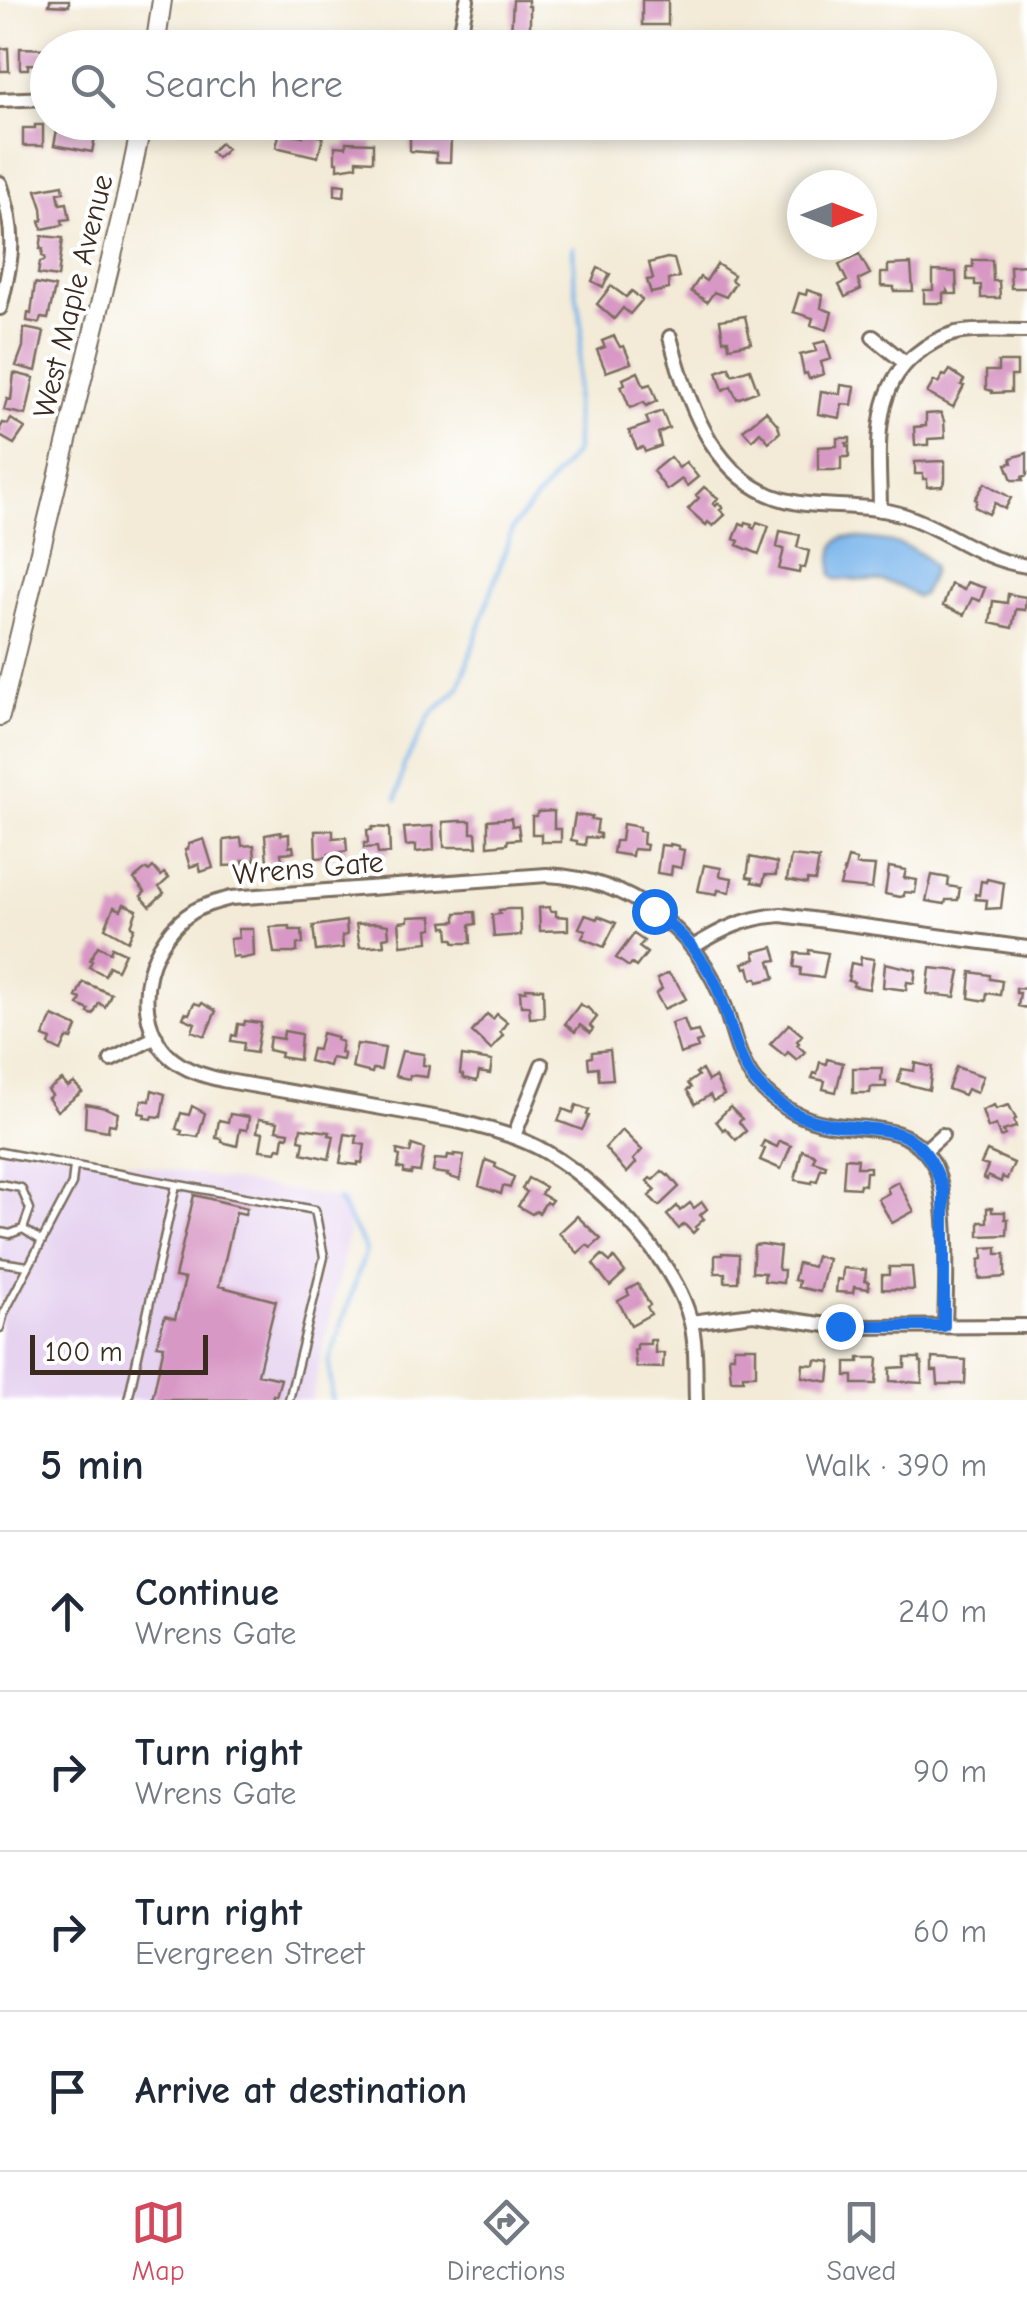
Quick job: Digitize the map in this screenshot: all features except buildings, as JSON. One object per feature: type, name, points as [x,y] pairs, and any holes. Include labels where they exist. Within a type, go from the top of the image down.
[{"type":"main road","points":[[158,30],[162,0]]},
{"type":"main road","name":"West Maple Avenue","points":[[0,716],[138,140]]},
{"type":"street","points":[[461,30],[467,0]]},
{"type":"street","points":[[0,100],[30,99]]},
{"type":"street","points":[[0,183],[12,234],[11,265],[0,308]]},
{"type":"street","points":[[880,510],[881,416],[892,382],[905,363],[940,338],[959,332],[1027,330]]},
{"type":"street","points":[[670,337],[698,422],[712,447],[745,480],[793,502],[907,516],[998,561],[1027,566]]},
{"type":"street","points":[[873,337],[905,363]]},
{"type":"street","name":"Wrens Gate","points":[[156,1037],[146,1001],[147,982],[167,936],[195,910],[231,898],[547,874],[564,876],[603,884],[632,897],[674,927],[693,947],[715,983],[746,1070],[763,1090],[805,1118],[882,1128],[924,1151]]},
{"type":"street","points":[[693,947],[741,921],[781,915],[1027,948]]},
{"type":"street","points":[[111,1060],[156,1037],[174,1060],[206,1076],[456,1121],[514,1136],[548,1153],[599,1192],[644,1239],[672,1279],[691,1322],[696,1400]]},
{"type":"street","points":[[514,1136],[542,1066]]},
{"type":"street","points":[[942,1135],[924,1151],[944,1193],[944,1326]]},
{"type":"street","points":[[691,1322],[753,1314],[840,1326],[1027,1326]]},
{"type":"lane","points":[[0,1152],[315,1210],[324,1257],[289,1400]]},
{"type":"lane","points":[[0,1328],[4,1313],[72,1184],[74,1166]]},
{"type":"lane","points":[[0,1184],[21,1188],[30,1209],[22,1228],[10,1234],[0,1232]]},
{"type":"lane","points":[[128,1400],[176,1184]]},
{"type":"lane","points":[[22,1228],[42,1241]]},
{"type":"lane","points":[[0,1262],[28,1266]]},
{"type":"shaded area","points":[[0,1141],[346,1200],[348,1236],[312,1400],[0,1400]]},
{"type":"water","points":[[844,537],[893,542],[925,557],[933,566],[923,594],[917,597],[883,581],[835,579],[831,574],[833,553],[836,543]]},
{"type":"waterway","points":[[397,799],[404,765],[431,715],[459,688],[513,527],[576,451],[575,401],[582,330],[573,247]]},
{"type":"waterway","points":[[332,1400],[329,1362],[366,1250],[338,1200]]},
{"type":"route","points":[[654,911],[674,927],[703,961],[715,983],[736,1049],[746,1070],[763,1090],[805,1118],[882,1128],[899,1134],[918,1144],[938,1174],[944,1193],[944,1326],[840,1326]]}]
